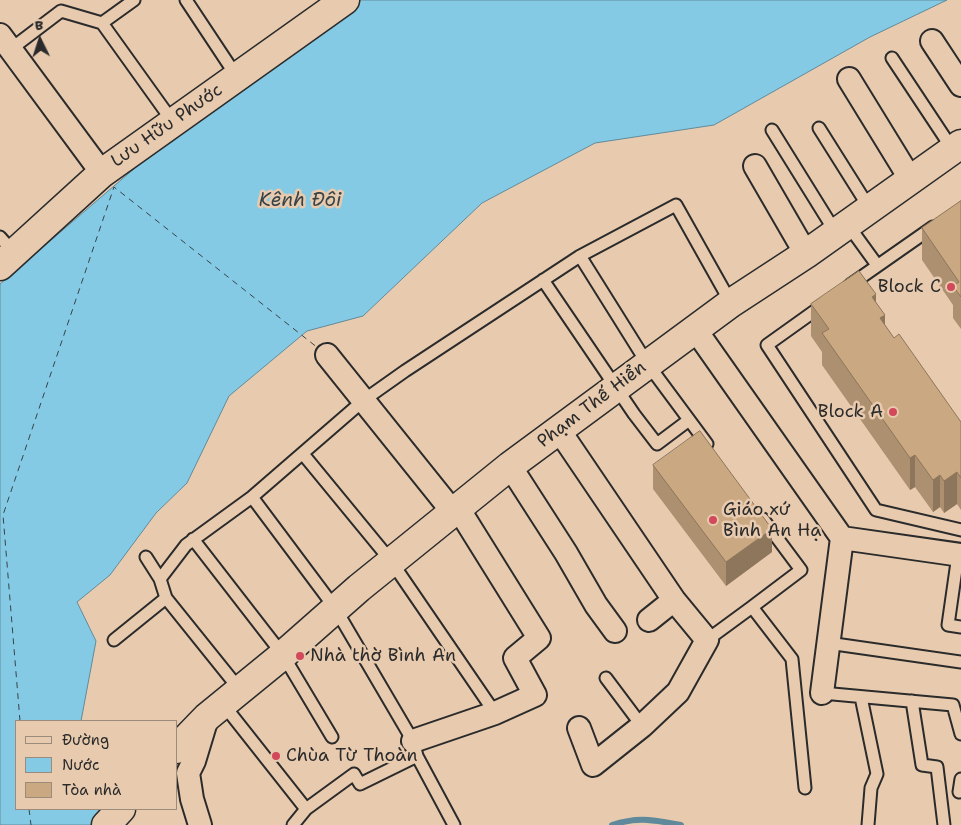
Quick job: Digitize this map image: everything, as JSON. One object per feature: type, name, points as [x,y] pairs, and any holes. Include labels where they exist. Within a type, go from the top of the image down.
[{"type":"main road","name":"Lưu Hữu Phước","points":[[5,252],[102,173],[344,0]]},
{"type":"main road","name":"Phạm Thế Hiển","points":[[178,747],[224,703],[283,655],[335,608],[510,466],[615,386],[731,303],[806,254],[957,147]]},
{"type":"main road","points":[[106,825],[120,810]]},
{"type":"street","points":[[932,41],[961,86]]},
{"type":"street","points":[[5,42],[102,173]]},
{"type":"street","points":[[849,78],[910,180]]},
{"type":"street","points":[[755,166],[806,254]]},
{"type":"street","points":[[695,329],[842,538],[822,693]]},
{"type":"street","points":[[327,355],[455,510],[539,638],[515,658],[535,695],[415,748]]},
{"type":"street","points":[[557,431],[567,442],[674,600],[707,640],[678,692],[642,726],[593,765],[579,728]]},
{"type":"street","points":[[510,466],[566,553],[596,605],[615,630]]},
{"type":"street","points":[[842,538],[959,555]]},
{"type":"street","points":[[649,620],[674,600]]},
{"type":"street","points":[[200,825],[192,799],[188,773],[224,703]]},
{"type":"lane","points":[[102,23],[134,0]]},
{"type":"lane","points":[[186,0],[237,77]]},
{"type":"lane","points":[[5,42],[61,11],[102,23],[173,122]]},
{"type":"lane","points":[[892,58],[957,147]]},
{"type":"lane","points":[[819,128],[851,222]]},
{"type":"lane","points":[[772,130],[851,222],[877,265]]},
{"type":"lane","points":[[160,579],[186,545],[252,497],[364,400],[580,256],[676,205],[731,303]]},
{"type":"lane","points":[[946,218],[877,265],[768,345],[876,510],[961,530]]},
{"type":"lane","points":[[580,256],[647,364],[713,451]]},
{"type":"lane","points":[[543,280],[657,444],[689,420]]},
{"type":"lane","points":[[303,454],[391,562],[495,713]]},
{"type":"lane","points":[[252,497],[335,608],[415,748],[454,825]]},
{"type":"lane","points":[[707,640],[801,570],[754,507]]},
{"type":"lane","points":[[193,539],[283,655],[332,737]]},
{"type":"lane","points":[[959,555],[948,625],[961,627]]},
{"type":"lane","points":[[146,557],[160,579],[166,598],[224,703],[306,809]]},
{"type":"lane","points":[[114,640],[166,598]]},
{"type":"lane","points":[[752,607],[792,659],[805,788]]},
{"type":"lane","points":[[828,643],[961,662]]},
{"type":"lane","points":[[606,678],[642,726]]},
{"type":"lane","points":[[822,693],[953,705],[961,734]]},
{"type":"lane","points":[[861,697],[877,774],[871,788],[868,825]]},
{"type":"lane","points":[[912,701],[922,765],[937,767],[944,825]]},
{"type":"lane","points":[[294,825],[306,809],[354,774],[360,784],[415,748]]},
{"type":"lane","points":[[959,792],[961,778]]},
{"type":"water","name":"Kênh Đôi","points":[[362,0],[947,0],[870,37],[714,125],[595,143],[482,203],[363,316],[307,331],[229,396],[187,483],[156,513],[110,575],[77,602],[96,641],[81,720],[15,720],[15,810],[109,810],[111,825],[0,825],[0,284],[164,143]]},
{"type":"building","points":[[961,201],[961,297],[953,286],[959,282],[922,228]]},
{"type":"building","name":"Block A","points":[[859,271],[876,294],[872,297],[885,315],[880,318],[894,338],[899,334],[961,422],[961,478],[957,472],[944,481],[940,475],[933,480],[915,455],[910,458],[822,333],[829,329],[811,304]]},
{"type":"building","name":"Giáo xứ Bình An Hạ","points":[[700,431],[772,529],[726,562],[653,465]]},
{"type":"waterway","points":[[612,825],[630,820],[654,820],[681,825]]},
{"type":"ferry route","points":[[20,720],[3,515],[114,187],[318,348]]},
{"type":"ferry route","points":[[29,810],[31,825]]},
{"type":"place","name":"Block C","points":[[951,287]]},
{"type":"place","name":"Block A","points":[[893,412]]},
{"type":"place","name":"Giáo xứ Bình An Hạ","points":[[713,520]]},
{"type":"place","name":"Nhà thờ Bình An","points":[[300,656]]},
{"type":"place","name":"Chùa Từ Thoàn","points":[[276,756]]}]
